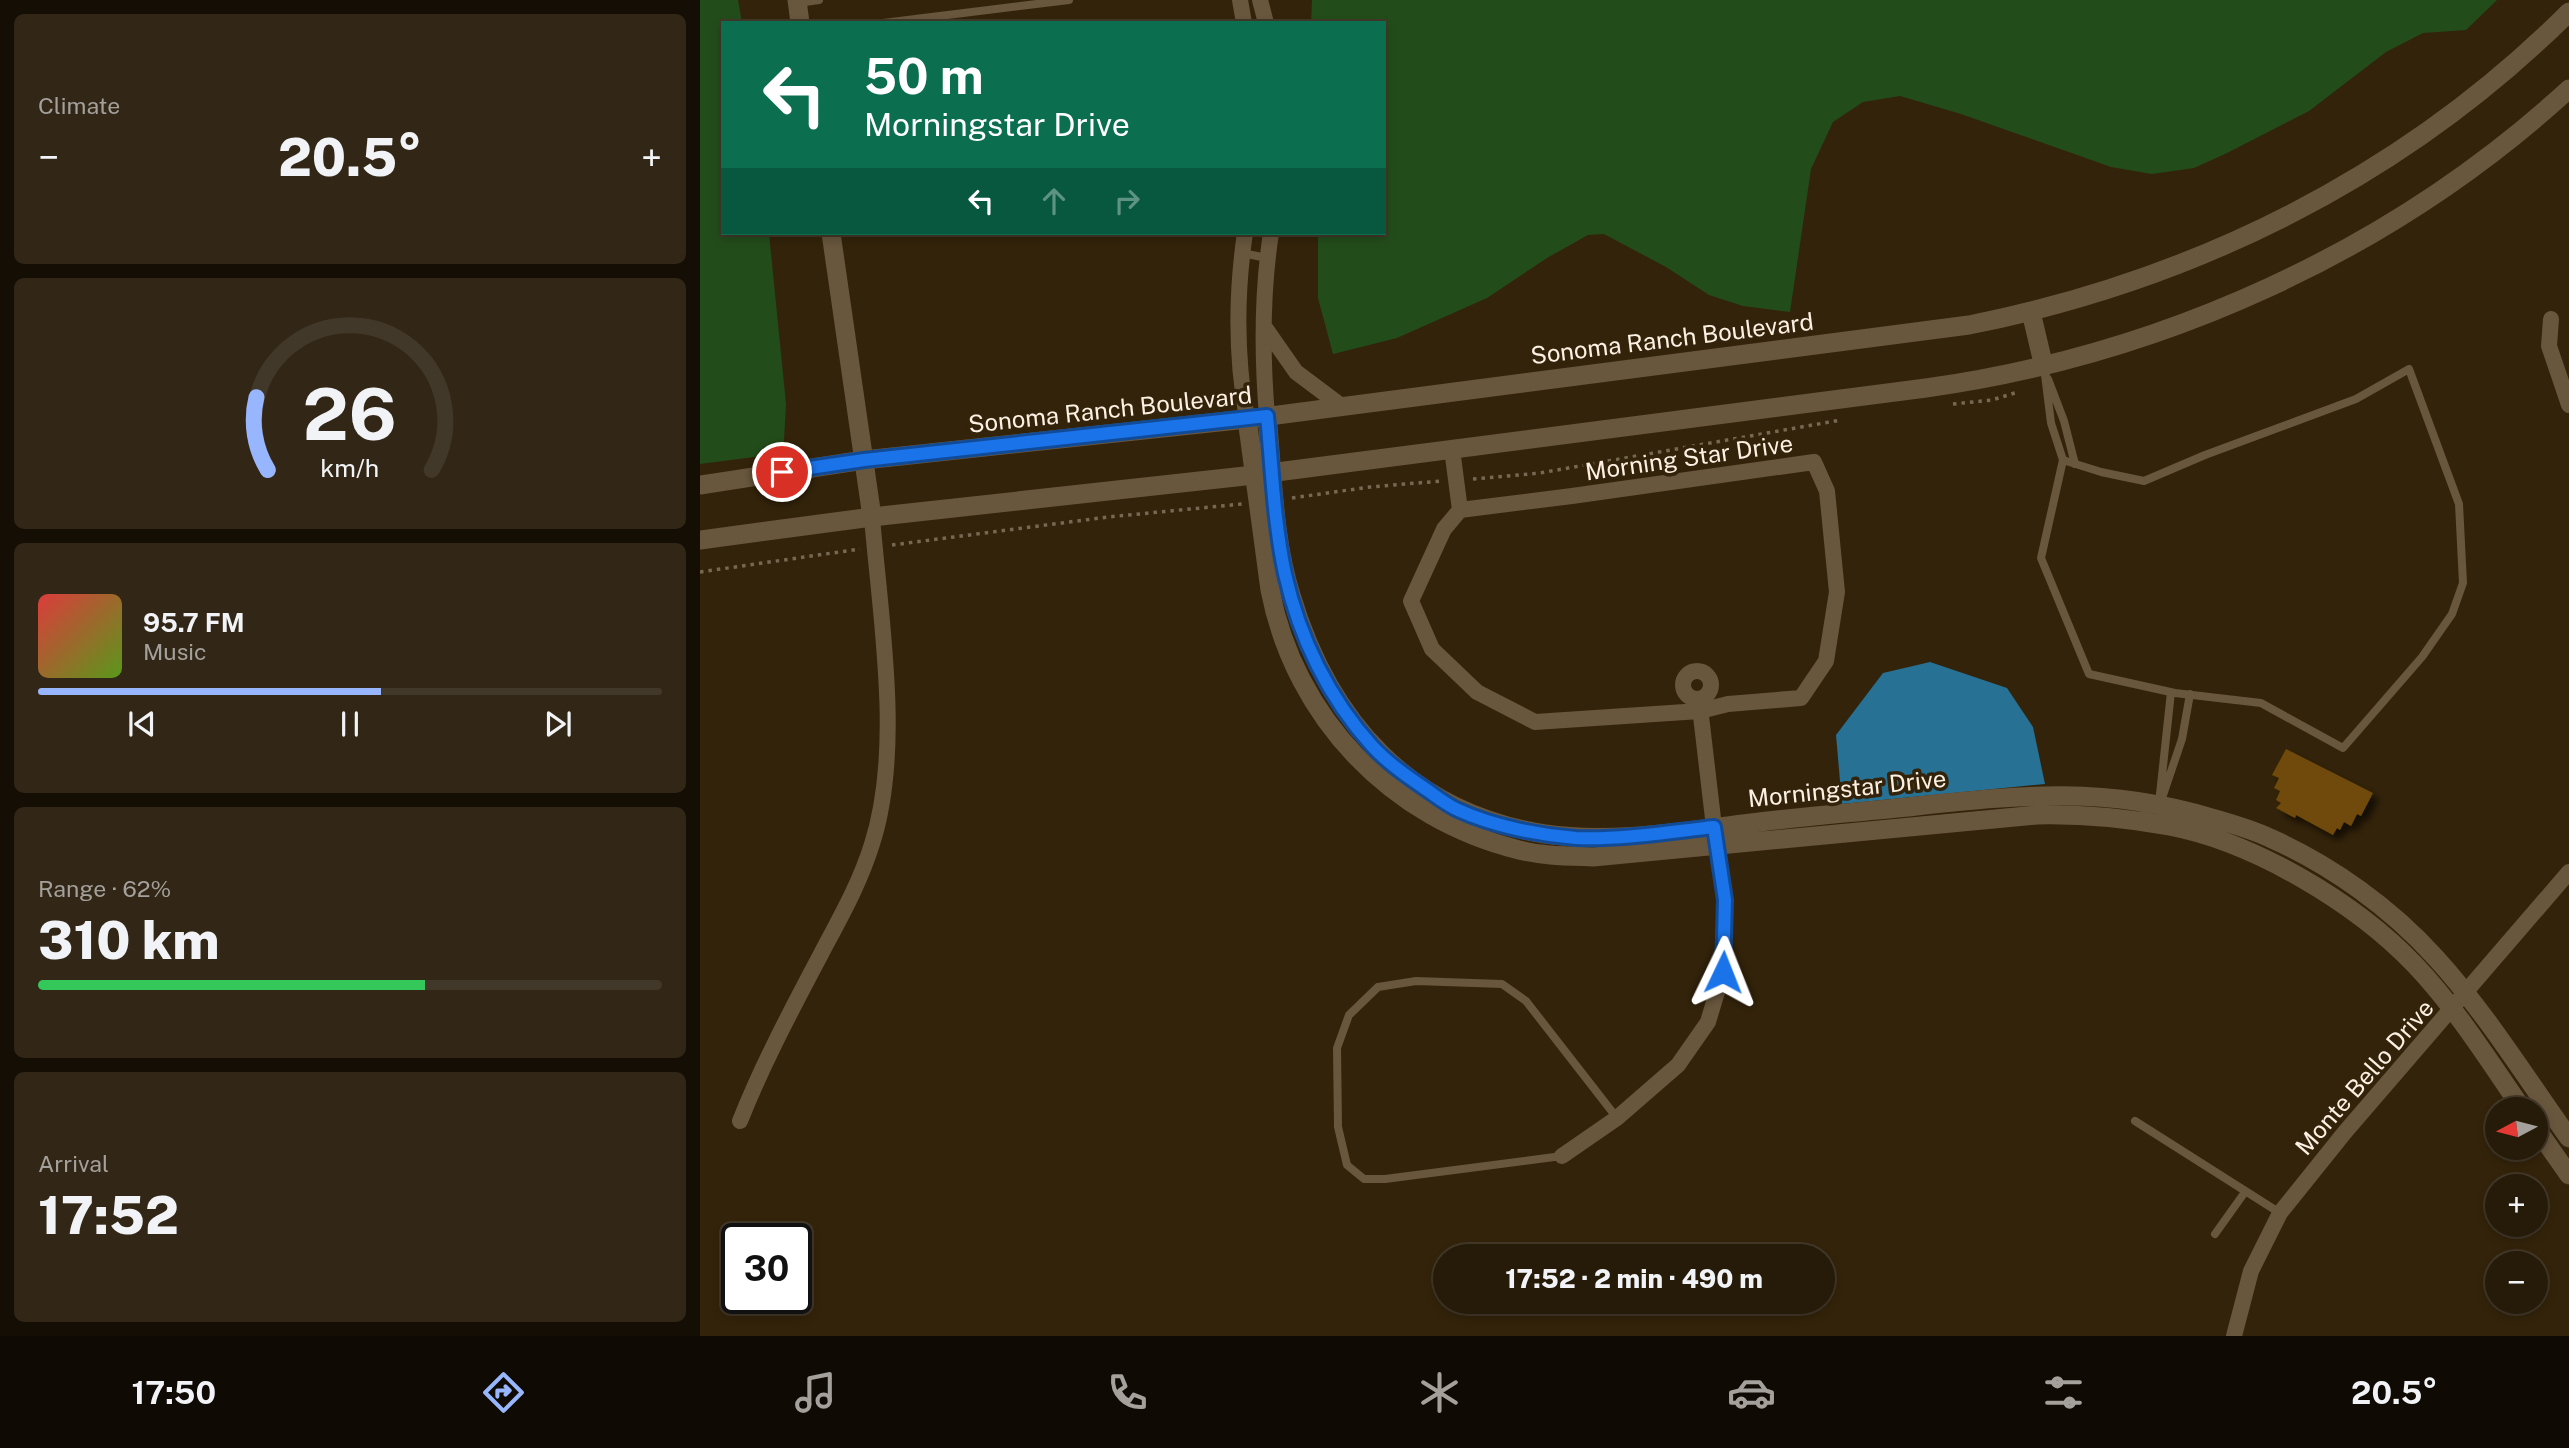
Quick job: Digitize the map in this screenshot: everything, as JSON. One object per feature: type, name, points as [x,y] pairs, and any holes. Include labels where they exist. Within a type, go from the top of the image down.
[{"type":"main road","points":[[797,1],[800,21]]},
{"type":"main road","name":"Sonoma Ranch Boulevard","points":[[700,485],[864,460],[1257,418],[1340,405],[1969,325],[2031,312],[2101,293],[2177,266],[2260,230],[2320,199],[2398,152],[2463,105],[2569,12]]},
{"type":"main road","points":[[700,540],[872,517],[1263,474],[1937,386],[2043,367],[2191,320],[2315,265],[2432,195],[2515,135],[2569,89]]},
{"type":"main road","points":[[831,235],[872,517]]},
{"type":"main road","points":[[2031,312],[2043,367]]},
{"type":"main road","name":"Morningstar Drive","points":[[1257,418],[1272,601],[1289,656],[1300,680],[1327,723],[1370,771],[1434,818],[1489,841],[1543,854],[1619,856],[1716,837],[2027,795],[2110,797],[2160,804],[2248,829],[2327,868],[2402,924],[2435,956],[2465,994],[2569,1138]]},
{"type":"main road","points":[[2156,824],[2160,804]]},
{"type":"main road","name":"Morningstar Drive","points":[[1716,837],[2037,815],[2107,816],[2181,829],[2263,858],[2315,885],[2375,928],[2432,984],[2514,1097]]},
{"type":"main road","points":[[2548,1145],[2569,1175]]},
{"type":"street","points":[[1240,0],[1244,21]]},
{"type":"street","points":[[1260,0],[1265,21]]},
{"type":"street","points":[[1245,235],[1239,324],[1241,382],[1257,418]]},
{"type":"street","points":[[1257,418],[1266,329],[1267,258],[1271,235]]},
{"type":"street","points":[[2551,319],[2549,346],[2569,405]]},
{"type":"street","points":[[1266,329],[1278,350],[1296,372],[1340,405]]},
{"type":"street","points":[[1452,449],[1460,510],[1444,529],[1411,601],[1432,649],[1477,692],[1535,722],[1699,705],[1725,900],[1723,972],[1708,1022],[1678,1065],[1618,1118],[1562,1156]]},
{"type":"street","name":"Morning Star Drive","points":[[1460,510],[1814,462],[1827,491],[1837,592],[1826,661],[1801,698],[1699,705]]},
{"type":"street","points":[[740,1121],[777,1038],[850,899],[866,862],[879,817],[886,769],[886,692],[872,517]]},
{"type":"street","name":"Monte Bello Drive","points":[[2234,1336],[2251,1271],[2280,1213],[2345,1132],[2569,872]]},
{"type":"lane","points":[[797,1],[819,0]]},
{"type":"lane","points":[[899,21],[1069,0]]},
{"type":"lane","points":[[1242,253],[1267,258]]},
{"type":"lane","points":[[2043,367],[2051,423],[2063,460],[2041,558],[2089,674],[2171,692],[2261,703],[2343,748],[2421,657],[2452,614],[2463,583],[2459,504],[2409,369],[2356,398],[2144,481],[2063,460]]},
{"type":"lane","points":[[2043,367],[2064,421],[2075,464]]},
{"type":"lane","points":[[2160,804],[2171,692]]},
{"type":"lane","points":[[2160,804],[2182,739],[2190,694]]},
{"type":"lane","points":[[1562,1156],[1385,1179],[1364,1179],[1347,1166],[1338,1127],[1337,1048],[1349,1014],[1378,987],[1416,981],[1502,984],[1526,1001],[1618,1118]]},
{"type":"lane","points":[[2135,1121],[2280,1213]]},
{"type":"lane","points":[[2215,1234],[2245,1192]]},
{"type":"green space","points":[[700,0],[738,0],[742,21],[721,21],[721,235],[769,235],[786,404],[784,441],[762,456],[700,464]]},
{"type":"green space","points":[[1312,0],[2497,0],[2466,30],[2423,33],[2386,52],[2309,111],[2194,168],[2152,174],[2111,167],[1961,114],[1900,96],[1863,102],[1833,122],[1811,169],[1790,312],[1743,306],[1709,295],[1666,267],[1604,234],[1588,235],[1547,258],[1487,298],[1397,338],[1333,354],[1318,298],[1318,235],[1386,235],[1386,21],[1311,21]]},
{"type":"water","points":[[1930,662],[2007,688],[2033,727],[2045,784],[1842,804],[1836,735],[1883,673]]},
{"type":"building","points":[[2286,749],[2373,793],[2361,816],[2357,814],[2351,826],[2344,822],[2340,830],[2337,828],[2333,835],[2296,815],[2295,818],[2276,808],[2281,803],[2276,800],[2280,791],[2274,788],[2279,778],[2272,775]]},
{"type":"route","points":[[782,472],[864,460],[1267,416],[1282,553],[1290,592],[1324,678],[1334,696],[1374,747],[1406,776],[1457,810],[1542,834],[1606,838],[1714,827],[1725,900],[1723,972]]}]
